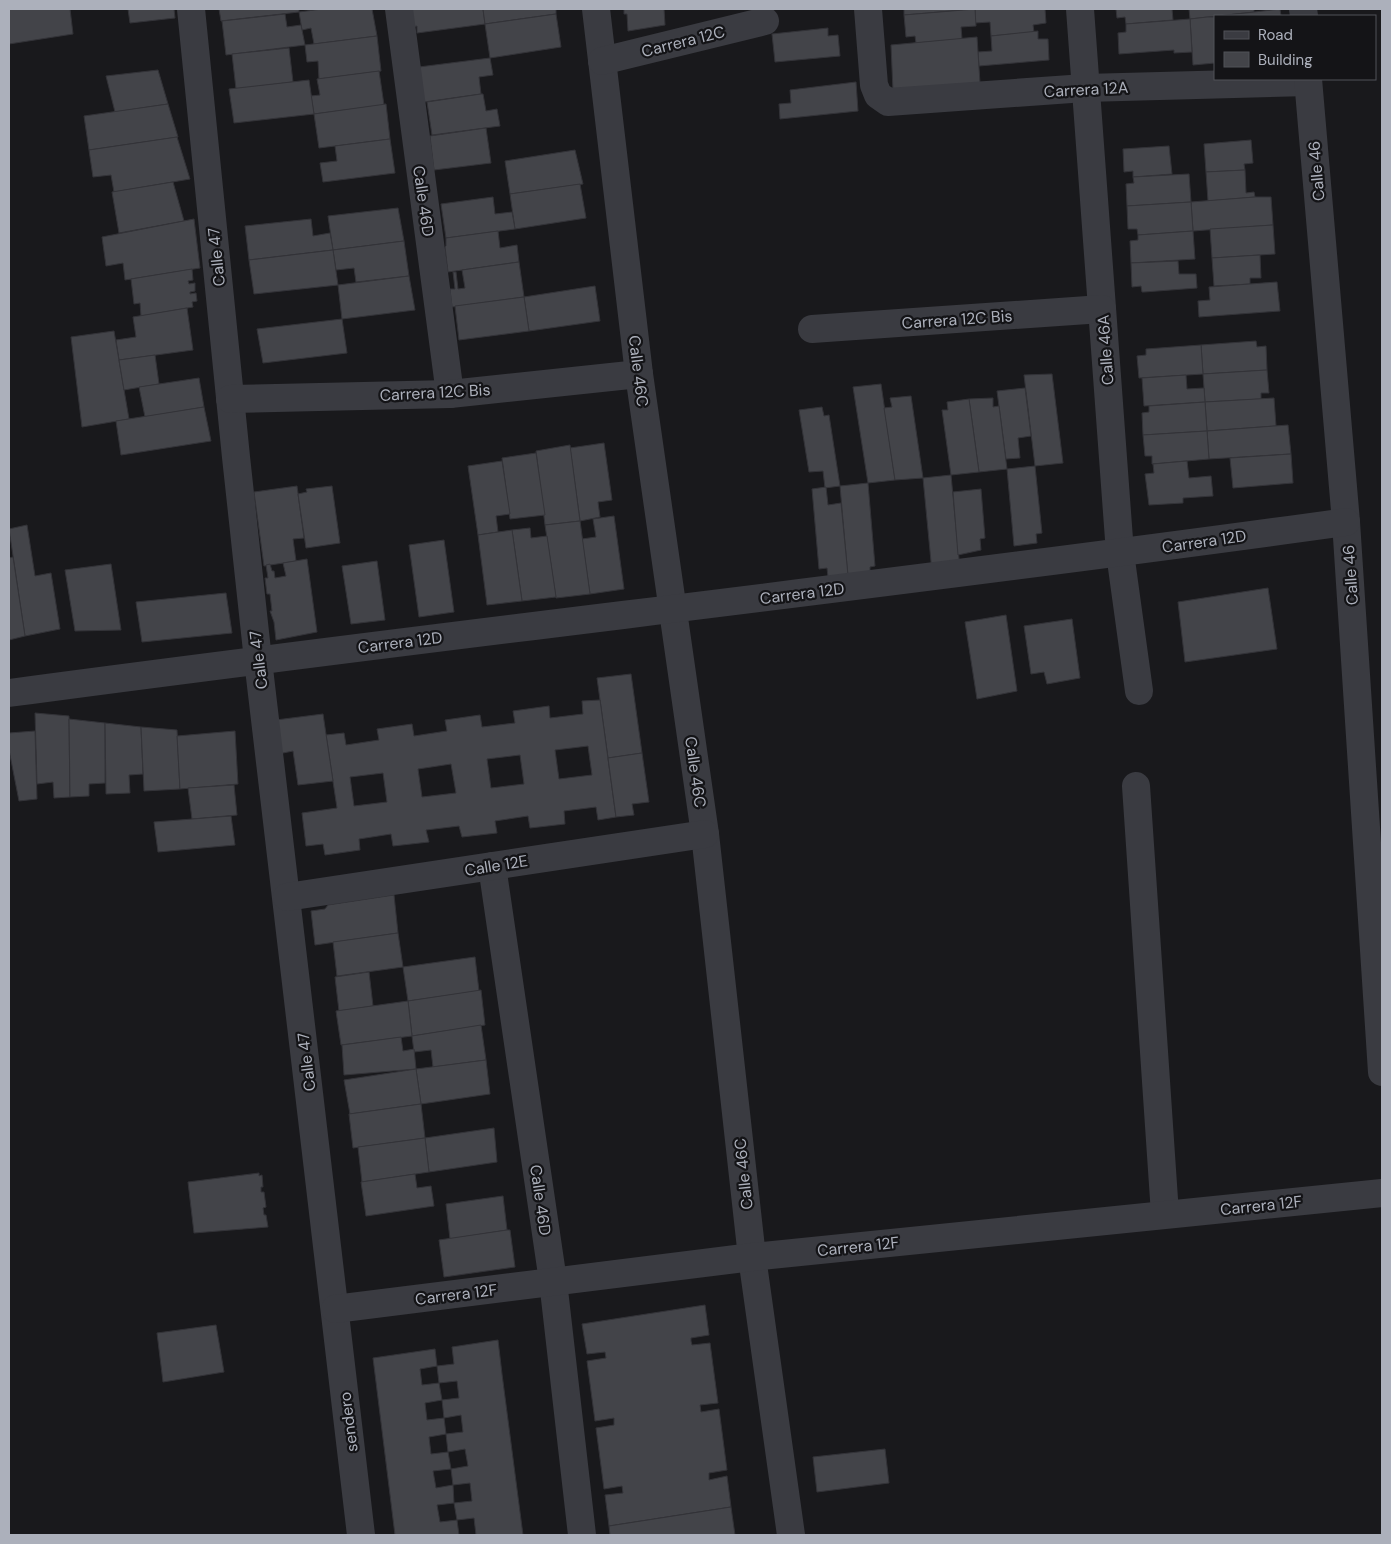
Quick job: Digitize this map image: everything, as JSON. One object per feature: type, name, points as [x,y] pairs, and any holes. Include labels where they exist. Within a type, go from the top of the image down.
[{"type":"street","name":"Calle 47","points":[[191,9],[258,660],[335,1309]]},
{"type":"street","name":"Calle 46D","points":[[399,9],[450,394]]},
{"type":"street","name":"Calle 46C","points":[[596,9],[639,374],[705,834],[752,1257],[791,1535]]},
{"type":"street","name":"Carrera 12A","points":[[868,9],[874,85],[878,95],[888,102],[1085,88],[1308,80]]},
{"type":"street","name":"Calle 46A","points":[[1080,9],[1120,553],[1139,691]]},
{"type":"street","name":"Carrera 12C","points":[[602,61],[765,20]]},
{"type":"street","name":"Calle 46","points":[[1308,80],[1346,522],[1382,1072]]},
{"type":"street","name":"Carrera 12C Bis","points":[[812,329],[1102,309]]},
{"type":"street","name":"Carrera 12C Bis","points":[[230,399],[450,394],[639,374]]},
{"type":"street","name":"Carrera 12D","points":[[9,693],[258,660],[1120,553],[1346,522]]},
{"type":"street","points":[[1136,786],[1165,1214]]},
{"type":"street","name":"Calle 12E","points":[[286,898],[705,834]]},
{"type":"street","name":"Calle 46D","points":[[492,866],[553,1281],[582,1535]]},
{"type":"street","name":"Carrera 12F","points":[[335,1309],[752,1257],[1382,1193]]},
{"type":"street","name":"sendero","points":[[335,1309],[361,1535]]},
{"type":"building","points":[[9,9],[70,9],[73,34],[9,44]]},
{"type":"building","points":[[128,9],[174,9],[175,18],[130,23]]},
{"type":"building","points":[[219,9],[299,9],[299,12],[221,21]]},
{"type":"building","points":[[322,9],[372,9],[377,36],[314,44],[311,28],[302,30],[299,12]]},
{"type":"building","points":[[410,9],[483,9],[485,24],[417,33],[417,26],[412,27]]},
{"type":"building","points":[[483,9],[556,9],[556,14],[485,24]]},
{"type":"building","points":[[624,9],[664,9],[665,25],[628,31],[627,14],[624,14]]},
{"type":"building","points":[[904,9],[975,9],[904,15]]},
{"type":"building","points":[[975,9],[1045,9],[1046,23],[1033,25],[1034,32],[991,36],[990,22],[975,23]]},
{"type":"building","points":[[975,9],[976,26],[961,27],[962,39],[916,43],[915,36],[906,37],[904,15]]},
{"type":"building","points":[[1116,9],[1172,9],[1173,20],[1126,24],[1125,17],[1117,18]]},
{"type":"building","points":[[1189,9],[1254,9],[1254,12],[1190,19]]},
{"type":"building","points":[[1280,9],[1281,15],[1227,15]]},
{"type":"building","points":[[285,14],[287,27],[301,25],[305,45],[226,55],[222,21]]},
{"type":"building","points":[[556,14],[561,47],[490,58],[485,24]]},
{"type":"building","points":[[1214,17],[1214,63],[1193,65],[1190,19]]},
{"type":"building","points":[[1190,19],[1192,52],[1174,53],[1174,50],[1119,54],[1118,33],[1126,32],[1126,24]]},
{"type":"building","points":[[828,28],[828,36],[838,35],[840,56],[775,62],[772,34]]},
{"type":"building","points":[[1038,31],[1038,39],[1048,39],[1049,60],[979,66],[978,52],[992,51],[991,36]]},
{"type":"building","points":[[377,36],[381,71],[319,79],[318,61],[307,62],[305,45]]},
{"type":"building","points":[[977,37],[980,83],[893,91],[891,45]]},
{"type":"building","points":[[289,48],[293,82],[236,89],[232,54]]},
{"type":"building","points":[[490,58],[493,75],[479,77],[481,94],[424,102],[419,67]]},
{"type":"building","points":[[158,70],[168,104],[115,112],[106,76]]},
{"type":"building","points":[[379,71],[384,105],[314,114],[311,96],[320,95],[317,79]]},
{"type":"building","points":[[309,80],[314,114],[234,123],[229,89]]},
{"type":"building","points":[[856,82],[858,111],[780,119],[779,104],[791,103],[790,90]]},
{"type":"building","points":[[483,94],[486,111],[497,109],[500,126],[432,135],[427,102]]},
{"type":"building","points":[[168,104],[178,137],[89,150],[84,116]]},
{"type":"building","points":[[386,104],[390,139],[319,148],[314,114]]},
{"type":"building","points":[[486,128],[491,163],[434,170],[430,136]]},
{"type":"building","points":[[177,137],[190,179],[114,192],[111,175],[93,177],[89,150]]},
{"type":"building","points":[[390,139],[395,173],[323,182],[320,163],[337,161],[335,146]]},
{"type":"building","points":[[1251,140],[1253,163],[1244,164],[1245,170],[1206,172],[1204,144]]},
{"type":"building","points":[[1169,146],[1172,174],[1133,177],[1133,171],[1124,172],[1123,149]]},
{"type":"building","points":[[575,150],[583,184],[510,194],[505,161]]},
{"type":"building","points":[[1245,170],[1246,193],[1254,192],[1255,197],[1208,201],[1206,172]]},
{"type":"building","points":[[1189,174],[1191,202],[1127,206],[1126,184],[1134,183],[1133,177]]},
{"type":"building","points":[[173,182],[184,221],[119,233],[112,192]]},
{"type":"building","points":[[580,184],[586,218],[515,229],[510,194]]},
{"type":"building","points":[[493,197],[495,214],[512,212],[515,229],[446,238],[441,204]]},
{"type":"building","points":[[1271,197],[1273,225],[1193,231],[1191,202]]},
{"type":"building","points":[[1191,202],[1193,231],[1138,235],[1137,229],[1128,229],[1127,206]]},
{"type":"building","points":[[398,208],[404,241],[333,250],[328,216]]},
{"type":"building","points":[[194,219],[200,268],[125,280],[123,263],[106,266],[102,237]]},
{"type":"building","points":[[311,219],[313,236],[330,233],[333,250],[249,260],[245,226]]},
{"type":"building","points":[[1273,225],[1275,254],[1212,258],[1210,229]]},
{"type":"building","points":[[498,231],[500,248],[517,245],[519,262],[448,272],[445,247],[446,238]]},
{"type":"building","points":[[1193,231],[1195,259],[1131,263],[1130,241],[1138,240],[1138,235]]},
{"type":"building","points":[[404,241],[409,276],[356,282],[354,268],[336,270],[333,250]]},
{"type":"building","points":[[333,250],[338,285],[254,294],[249,260]]},
{"type":"building","points":[[1260,255],[1261,278],[1250,278],[1250,284],[1214,286],[1212,258]]},
{"type":"building","points":[[1178,261],[1179,274],[1196,274],[1197,288],[1142,292],[1141,286],[1132,287],[1131,263]]},
{"type":"building","points":[[519,262],[524,297],[452,307],[450,289],[455,289],[453,272],[456,272],[458,289],[465,288],[462,270]]},
{"type":"building","points":[[192,269],[193,280],[188,281],[189,284],[195,283],[195,291],[190,292],[190,294],[196,293],[197,301],[192,302],[193,307],[141,316],[140,303],[134,304],[131,279]]},
{"type":"building","points":[[409,276],[415,310],[342,319],[338,285]]},
{"type":"building","points":[[1277,282],[1280,311],[1199,317],[1198,301],[1210,300],[1209,287]]},
{"type":"building","points":[[595,286],[600,321],[529,331],[524,297]]},
{"type":"building","points":[[524,297],[529,331],[459,340],[455,306]]},
{"type":"building","points":[[187,308],[193,350],[119,360],[116,340],[136,337],[133,317]]},
{"type":"building","points":[[342,319],[347,353],[263,363],[257,329]]},
{"type":"building","points":[[114,331],[129,419],[82,427],[71,337]]},
{"type":"building","points":[[1256,341],[1257,347],[1266,346],[1267,370],[1203,374],[1201,345]]},
{"type":"building","points":[[1201,345],[1203,374],[1139,378],[1137,356],[1146,355],[1146,349]]},
{"type":"building","points":[[155,355],[159,384],[124,390],[119,360]]},
{"type":"building","points":[[1267,370],[1269,393],[1261,393],[1261,399],[1205,402],[1203,374]]},
{"type":"building","points":[[1052,374],[1063,463],[1035,466],[1024,375]]},
{"type":"building","points":[[1186,375],[1187,389],[1204,388],[1205,402],[1144,406],[1142,378]]},
{"type":"building","points":[[199,378],[204,407],[145,417],[139,387]]},
{"type":"building","points":[[881,384],[895,480],[868,483],[853,387]]},
{"type":"building","points":[[1025,388],[1031,436],[1018,438],[1020,458],[1006,459],[997,391]]},
{"type":"building","points":[[911,396],[923,478],[895,480],[884,408],[892,407],[890,398]]},
{"type":"building","points":[[993,398],[993,407],[999,406],[1007,469],[979,472],[969,399]]},
{"type":"building","points":[[1274,398],[1276,426],[1207,431],[1205,402]]},
{"type":"building","points":[[969,399],[979,472],[951,475],[942,410],[948,410],[947,402]]},
{"type":"building","points":[[1205,402],[1207,431],[1143,435],[1142,413],[1149,412],[1149,406]]},
{"type":"building","points":[[204,407],[211,441],[121,455],[116,421]]},
{"type":"building","points":[[822,407],[824,416],[829,415],[840,486],[825,488],[823,471],[809,472],[799,410]]},
{"type":"building","points":[[1288,425],[1291,454],[1209,459],[1207,431]]},
{"type":"building","points":[[1207,431],[1209,459],[1152,464],[1152,456],[1145,456],[1143,435]]},
{"type":"building","points":[[604,443],[612,500],[598,502],[600,517],[580,521],[570,448]]},
{"type":"building","points":[[570,445],[580,521],[545,525],[536,451]]},
{"type":"building","points":[[536,453],[545,515],[510,519],[502,458]]},
{"type":"building","points":[[1291,454],[1293,483],[1233,488],[1230,458]]},
{"type":"building","points":[[502,461],[510,514],[496,516],[498,532],[478,535],[468,466]]},
{"type":"building","points":[[1187,461],[1189,478],[1211,476],[1213,496],[1183,498],[1183,503],[1149,505],[1145,474],[1154,473],[1153,464]]},
{"type":"building","points":[[1035,466],[1042,533],[1036,534],[1037,543],[1014,546],[1007,469]]},
{"type":"building","points":[[951,475],[960,569],[932,572],[923,478]]},
{"type":"building","points":[[868,483],[875,566],[870,567],[870,571],[848,578],[840,486]]},
{"type":"building","points":[[297,486],[304,538],[293,539],[296,561],[264,566],[254,492]]},
{"type":"building","points":[[332,486],[340,543],[306,548],[298,494],[307,492],[306,489]]},
{"type":"building","points":[[826,487],[828,505],[841,503],[848,575],[828,577],[827,568],[819,569],[812,489]]},
{"type":"building","points":[[981,489],[985,538],[980,539],[981,550],[958,555],[953,492]]},
{"type":"building","points":[[614,516],[624,589],[590,594],[582,539],[596,537],[593,519]]},
{"type":"building","points":[[580,521],[590,594],[556,598],[545,525]]},
{"type":"building","points":[[27,525],[35,576],[51,573],[60,629],[25,636],[9,529]]},
{"type":"building","points":[[530,528],[531,538],[547,536],[556,597],[522,601],[512,530]]},
{"type":"building","points":[[512,530],[522,601],[487,605],[478,535]]},
{"type":"building","points":[[444,540],[454,612],[419,617],[409,545]]},
{"type":"building","points":[[13,557],[25,636],[9,640],[9,558]]},
{"type":"building","points":[[307,559],[317,632],[276,640],[274,622],[270,611],[272,611],[270,594],[267,594],[265,578],[268,578],[266,565],[270,564],[275,578],[286,576],[283,563]]},
{"type":"building","points":[[377,561],[385,620],[351,624],[342,566]]},
{"type":"building","points":[[111,564],[121,630],[75,631],[65,570]]},
{"type":"building","points":[[1268,588],[1277,649],[1185,662],[1178,602]]},
{"type":"building","points":[[226,593],[232,633],[142,642],[136,602]]},
{"type":"building","points":[[1006,615],[1017,691],[977,699],[965,622]]},
{"type":"building","points":[[1072,619],[1080,678],[1047,684],[1044,672],[1031,674],[1024,626]]},
{"type":"building","points":[[631,674],[642,753],[608,758],[597,678]]},
{"type":"building","points":[[600,700],[616,817],[598,820],[596,807],[564,811],[565,824],[530,828],[528,816],[495,821],[497,833],[462,837],[459,826],[426,830],[429,842],[393,846],[391,834],[359,839],[360,850],[325,855],[323,844],[306,846],[302,813],[337,808],[326,735],[344,733],[346,745],[379,740],[377,729],[412,724],[414,736],[447,731],[445,720],[480,715],[482,727],[515,723],[513,711],[549,706],[550,718],[583,714],[582,701]],"holes":[[[588,746],[592,775],[559,779],[555,750]],[[520,755],[524,784],[491,788],[487,759]],[[451,764],[456,793],[422,797],[418,769]],[[383,773],[387,802],[354,806],[350,777]]]},
{"type":"building","points":[[35,713],[69,716],[70,797],[54,798],[53,782],[37,784]]},
{"type":"building","points":[[323,714],[333,781],[298,785],[293,751],[273,755],[268,721]]},
{"type":"building","points":[[69,719],[105,723],[105,783],[89,784],[89,796],[70,797]]},
{"type":"building","points":[[105,723],[141,727],[143,774],[129,775],[130,793],[106,794]]},
{"type":"building","points":[[141,727],[177,730],[180,789],[144,791]]},
{"type":"building","points":[[35,731],[37,799],[19,801],[9,750],[9,733]]},
{"type":"building","points":[[235,731],[238,784],[180,789],[177,736]]},
{"type":"building","points":[[642,753],[649,802],[632,804],[634,815],[616,817],[608,758]]},
{"type":"building","points":[[234,785],[237,815],[192,819],[188,788]]},
{"type":"building","points":[[231,816],[235,845],[158,852],[154,822]]},
{"type":"building","points":[[394,895],[398,933],[315,945],[311,911],[325,909],[328,905]]},
{"type":"building","points":[[398,933],[403,967],[337,976],[333,942]]},
{"type":"building","points":[[475,957],[479,991],[408,1001],[403,967]]},
{"type":"building","points":[[369,972],[373,1006],[339,1011],[335,977]]},
{"type":"building","points":[[481,990],[485,1025],[412,1036],[408,1001]]},
{"type":"building","points":[[408,1001],[412,1036],[341,1045],[336,1011]]},
{"type":"building","points":[[481,1025],[486,1060],[433,1067],[431,1050],[414,1052],[412,1036]]},
{"type":"building","points":[[401,1037],[403,1051],[414,1049],[416,1069],[344,1075],[342,1045]]},
{"type":"building","points":[[486,1060],[490,1094],[421,1104],[416,1069]]},
{"type":"building","points":[[416,1069],[421,1104],[350,1114],[344,1080]]},
{"type":"building","points":[[421,1104],[425,1138],[353,1148],[349,1114]]},
{"type":"building","points":[[494,1128],[497,1162],[429,1172],[425,1138]]},
{"type":"building","points":[[425,1138],[429,1172],[362,1182],[358,1147]]},
{"type":"building","points":[[259,1173],[259,1176],[262,1175],[263,1187],[261,1187],[261,1192],[264,1192],[266,1207],[263,1208],[268,1227],[194,1233],[188,1182]]},
{"type":"building","points":[[415,1174],[417,1188],[431,1186],[434,1206],[366,1216],[361,1182]]},
{"type":"building","points":[[503,1196],[507,1230],[450,1239],[446,1204]]},
{"type":"building","points":[[510,1230],[515,1267],[444,1277],[439,1240]]},
{"type":"building","points":[[705,1305],[709,1335],[691,1338],[691,1341],[692,1345],[710,1343],[718,1403],[700,1405],[701,1412],[719,1409],[727,1470],[709,1473],[709,1480],[727,1476],[731,1507],[609,1526],[605,1495],[623,1493],[622,1486],[604,1489],[596,1428],[614,1425],[614,1418],[595,1421],[587,1361],[606,1358],[605,1352],[587,1354],[582,1324]]},
{"type":"building","points":[[216,1325],[224,1372],[163,1382],[157,1333]]},
{"type":"building","points":[[498,1340],[523,1535],[476,1535],[474,1518],[457,1520],[454,1503],[472,1501],[470,1483],[453,1485],[451,1469],[468,1466],[465,1449],[448,1452],[446,1434],[463,1432],[461,1415],[444,1418],[442,1400],[459,1398],[457,1381],[439,1383],[437,1366],[454,1364],[452,1347]]},
{"type":"building","points":[[435,1349],[437,1366],[420,1369],[422,1385],[439,1383],[442,1400],[425,1403],[427,1420],[444,1418],[446,1434],[429,1437],[431,1454],[448,1452],[451,1469],[433,1471],[436,1488],[453,1485],[454,1503],[437,1505],[440,1522],[457,1520],[459,1535],[395,1535],[373,1358]]},
{"type":"building","points":[[885,1449],[889,1483],[817,1492],[813,1457]]},
{"type":"building","points":[[731,1507],[735,1535],[610,1535],[609,1526]]}]
